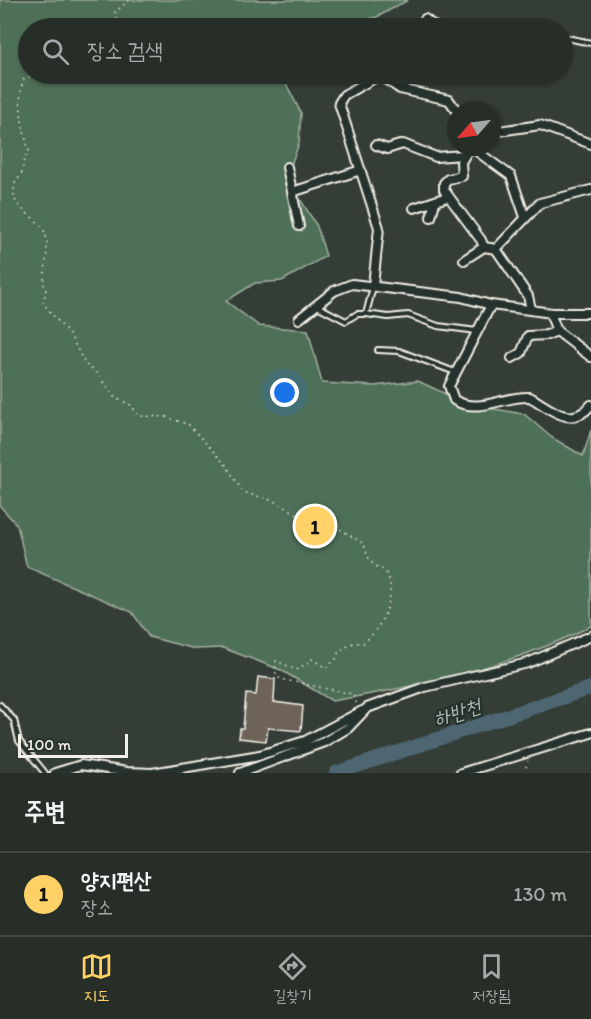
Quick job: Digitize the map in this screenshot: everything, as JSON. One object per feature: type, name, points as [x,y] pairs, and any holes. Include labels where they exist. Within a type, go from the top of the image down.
[{"type":"street","points":[[363,84],[344,95],[339,103],[379,228],[373,286]]},
{"type":"street","points":[[393,84],[400,89],[450,102]]},
{"type":"street","points":[[501,131],[540,125],[591,144]]},
{"type":"street","points":[[376,145],[387,149],[403,144],[436,158],[463,156],[462,176],[448,179],[444,183],[447,197],[477,234],[484,247]]},
{"type":"street","points":[[483,156],[511,176],[525,217]]},
{"type":"street","points":[[287,167],[299,226]]},
{"type":"street","points":[[292,192],[361,170]]},
{"type":"street","points":[[496,249],[525,217],[546,200],[591,190]]},
{"type":"street","points":[[414,208],[447,197]]},
{"type":"street","points":[[431,217],[431,209],[435,202]]},
{"type":"street","points":[[464,260],[484,247],[496,249],[528,296],[531,309]]},
{"type":"street","points":[[299,319],[343,286],[352,284],[460,297],[490,305],[550,313],[591,313]]},
{"type":"street","points":[[490,305],[456,372],[449,392],[454,400],[463,405],[487,405],[521,396],[530,397],[561,417],[582,414],[591,405]]},
{"type":"street","points":[[550,313],[557,331],[591,357]]},
{"type":"street","points":[[512,358],[521,353],[528,336],[547,335],[557,331]]},
{"type":"street","points":[[55,773],[81,765],[127,772],[152,772],[260,755],[305,741],[368,708],[425,687],[528,663],[591,636]]},
{"type":"street","points":[[240,773],[324,742],[348,728],[368,708]]},
{"type":"street","points":[[461,773],[591,733]]},
{"type":"street","points":[[476,773],[486,765]]},
{"type":"lane","points":[[573,41],[591,43]]},
{"type":"lane","points":[[366,314],[373,286]]},
{"type":"lane","points":[[317,305],[343,321],[366,314],[408,315],[438,326],[478,331]]},
{"type":"lane","points":[[378,350],[399,351],[456,372]]},
{"type":"lane","points":[[0,705],[14,720],[19,741],[45,773]]},
{"type":"path","points":[[117,18],[115,12],[130,0]]},
{"type":"path","points":[[22,84],[22,126],[29,151],[22,160],[22,172],[14,191],[20,209],[38,223],[46,237],[44,285],[46,291],[43,303],[71,337],[80,359],[103,380],[115,398],[131,405],[139,416],[167,417],[189,425],[226,465],[243,492],[274,501],[316,524],[340,529],[364,544],[366,553],[375,566],[387,574],[388,606],[373,637],[362,644],[355,642],[339,651],[336,659],[326,668],[312,659],[297,670],[276,661],[275,672],[279,679],[352,694],[357,701],[355,714]]},
{"type":"path","points":[[524,773],[531,752]]},
{"type":"green space","points":[[0,0],[408,0],[373,18],[18,18],[18,84],[286,84],[301,113],[299,143],[290,168],[295,191],[317,226],[326,256],[282,281],[255,283],[226,301],[259,326],[308,330],[322,383],[374,386],[418,381],[448,395],[488,408],[524,414],[551,437],[583,456],[591,430],[591,626],[497,664],[398,689],[332,701],[281,670],[223,648],[195,649],[149,637],[132,612],[27,567],[17,525],[0,506]]},
{"type":"building","points":[[258,677],[275,679],[274,702],[303,706],[301,731],[268,728],[266,741],[239,738],[240,728],[243,728],[246,694],[256,695]]},
{"type":"waterway","name":"하반천","points":[[336,773],[591,688]]},
{"type":"place","name":"양지편산","points":[[315,526]]}]
